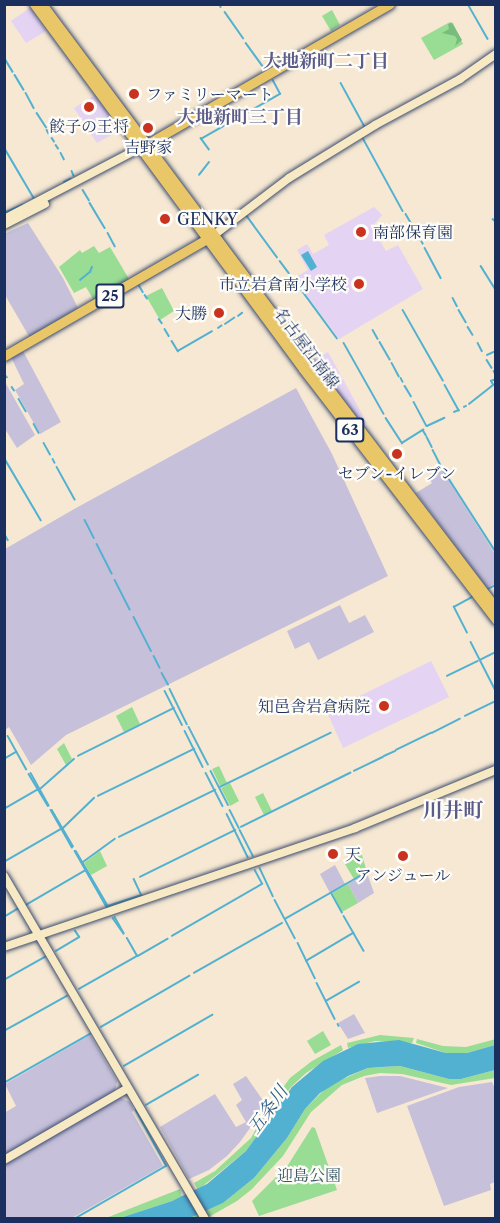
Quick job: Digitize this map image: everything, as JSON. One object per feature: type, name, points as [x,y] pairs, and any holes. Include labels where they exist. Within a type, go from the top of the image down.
[{"type":"main road","name":"名古屋江南線","points":[[34,4],[143,146],[495,620]]},
{"type":"main road","name":"名古屋江南線","points":[[42,4],[143,146]]},
{"type":"main road","points":[[143,146],[390,4]]},
{"type":"main road","name":"名古屋江南線","points":[[211,237],[495,608]]},
{"type":"main road","name":"25","points":[[4,356],[211,237]]},
{"type":"street","points":[[211,237],[289,178],[375,125],[460,79],[495,54]]},
{"type":"street","points":[[4,225],[36,209],[143,146]]},
{"type":"street","points":[[4,219],[107,167]]},
{"type":"street","points":[[4,947],[355,828],[495,771]]},
{"type":"street","points":[[4,876],[205,1218]]},
{"type":"street","points":[[4,1160],[128,1088]]},
{"type":"shaded area","points":[[30,8],[46,31],[26,43],[11,21]]},
{"type":"shaded area","points":[[95,95],[120,130],[97,143],[74,108]]},
{"type":"shaded area","name":"市立岩倉南小学校","points":[[374,207],[382,215],[372,227],[386,251],[398,245],[423,289],[339,339],[294,278],[308,270],[297,250],[307,244],[313,254],[329,245],[324,235]]},
{"type":"shaded area","points":[[28,223],[63,278],[78,308],[30,338],[5,295],[4,234]]},
{"type":"shaded area","points":[[23,351],[61,422],[40,434],[15,390],[24,384],[11,357]]},
{"type":"shaded area","points":[[328,352],[367,423],[363,425],[315,363],[316,359]]},
{"type":"shaded area","points":[[5,382],[35,435],[17,448],[5,429]]},
{"type":"shaded area","points":[[296,388],[332,454],[388,576],[66,735],[31,765],[9,727],[5,730],[5,549]]},
{"type":"shaded area","points":[[442,470],[495,554],[495,584],[487,588],[416,493],[432,483],[428,477]]},
{"type":"shaded area","points":[[340,605],[349,623],[365,615],[374,632],[318,660],[309,642],[295,649],[287,631]]},
{"type":"shaded area","name":"知邑舎岩倉病院","points":[[431,661],[449,697],[343,748],[327,712]]},
{"type":"shaded area","points":[[335,865],[345,884],[330,893],[320,874]]},
{"type":"shaded area","points":[[367,873],[374,893],[358,903],[348,884]]},
{"type":"shaded area","points":[[354,1014],[365,1033],[348,1039],[338,1023]]},
{"type":"shaded area","points":[[90,1035],[117,1081],[115,1092],[5,1155],[4,1113],[16,1106],[5,1084]]},
{"type":"shaded area","points":[[246,1076],[264,1102],[260,1114],[227,1156],[209,1170],[189,1179],[160,1127],[215,1094],[236,1127],[246,1122],[236,1105],[242,1100],[233,1084]]},
{"type":"shaded area","points":[[400,1076],[448,1088],[377,1113],[365,1078]]},
{"type":"shaded area","points":[[492,1082],[496,1091],[495,1182],[490,1184],[491,1190],[444,1206],[407,1106],[459,1087]]},
{"type":"shaded area","points":[[119,1097],[130,1102],[134,1110],[132,1112],[163,1166],[72,1218],[5,1218],[4,1163]]},
{"type":"green space","points":[[332,10],[340,25],[331,31],[322,16]]},
{"type":"green space","points":[[450,22],[453,23],[463,44],[434,60],[421,38]]},
{"type":"green space","points":[[452,23],[462,40],[455,46],[457,39],[455,36],[442,33],[449,29],[448,24]]},
{"type":"green space","points":[[94,246],[99,253],[110,247],[129,279],[94,301],[86,287],[74,293],[59,267],[80,250],[82,253]]},
{"type":"green space","points":[[162,288],[174,311],[160,320],[146,296]]},
{"type":"green space","points":[[132,707],[140,724],[124,732],[116,716]]},
{"type":"green space","points":[[64,743],[72,759],[66,765],[57,749]]},
{"type":"green space","points":[[219,766],[227,783],[220,786],[212,769]]},
{"type":"green space","points":[[230,783],[239,801],[230,806],[221,788]]},
{"type":"green space","points":[[263,793],[272,811],[264,815],[255,797]]},
{"type":"green space","points":[[100,851],[107,866],[91,875],[84,863]]},
{"type":"green space","points":[[361,852],[367,872],[354,879],[343,861]]},
{"type":"green space","points":[[348,884],[358,903],[342,912],[332,893]]},
{"type":"green space","points":[[323,1031],[331,1045],[315,1054],[307,1041]]},
{"type":"green space","points":[[380,1035],[414,1038],[412,1043],[375,1041],[348,1048],[347,1043]]},
{"type":"green space","points":[[417,1039],[443,1046],[466,1047],[496,1039],[495,1045],[467,1053],[446,1053],[416,1043]]},
{"type":"green space","points":[[341,1045],[343,1050],[306,1073],[291,1087],[246,1151],[198,1190],[194,1183],[215,1171],[251,1138],[266,1110],[290,1078],[312,1061]]},
{"type":"green space","points":[[400,1066],[449,1079],[461,1079],[495,1070],[495,1078],[451,1085],[402,1074],[380,1073],[364,1076],[342,1085],[311,1112],[283,1156],[252,1189],[237,1201],[207,1218],[190,1218],[223,1203],[254,1178],[287,1138],[305,1109],[329,1085],[368,1068]]},
{"type":"green space","name":"迎島公園","points":[[312,1127],[315,1128],[337,1190],[259,1216],[252,1201],[288,1165]]},
{"type":"green space","points":[[180,1189],[182,1197],[172,1201],[120,1218],[106,1218]]},
{"type":"water","points":[[308,251],[317,267],[311,271],[301,255]]},
{"type":"water","points":[[399,1040],[446,1053],[467,1053],[495,1045],[495,1070],[461,1079],[449,1079],[400,1066],[368,1068],[348,1076],[320,1093],[305,1109],[287,1138],[254,1178],[223,1203],[190,1218],[120,1218],[172,1201],[207,1184],[246,1151],[292,1087],[323,1061],[358,1044]]},
{"type":"waterway","points":[[468,4],[488,39]]},
{"type":"waterway","points":[[225,12],[243,38]]},
{"type":"waterway","points":[[246,43],[264,68]]},
{"type":"waterway","points":[[4,57],[13,72]]},
{"type":"waterway","points":[[15,75],[24,90]]},
{"type":"waterway","points":[[209,150],[201,139],[280,94],[273,81]]},
{"type":"waterway","points":[[341,83],[365,127]]},
{"type":"waterway","points":[[26,93],[34,108]]},
{"type":"waterway","points":[[37,113],[46,127]]},
{"type":"waterway","points":[[47,130],[49,134]]},
{"type":"waterway","points":[[363,138],[403,211]]},
{"type":"waterway","points":[[4,147],[34,198]]},
{"type":"waterway","points":[[61,153],[64,159]]},
{"type":"waterway","points":[[199,175],[209,162]]},
{"type":"waterway","points":[[72,171],[74,176]]},
{"type":"waterway","points":[[64,182],[70,179]]},
{"type":"waterway","points":[[83,190],[89,200]]},
{"type":"waterway","points":[[90,203],[105,228]]},
{"type":"waterway","points":[[4,213],[22,205]]},
{"type":"waterway","points":[[406,214],[423,244]]},
{"type":"waterway","points":[[247,216],[277,257]]},
{"type":"waterway","points":[[493,219],[496,222]]},
{"type":"waterway","points":[[108,233],[115,246]]},
{"type":"waterway","points":[[425,248],[441,278]]},
{"type":"waterway","points":[[280,261],[289,273]]},
{"type":"waterway","points":[[481,266],[496,290]]},
{"type":"waterway","points":[[80,280],[90,272],[92,267]]},
{"type":"waterway","points":[[139,285],[143,292]]},
{"type":"waterway","points":[[298,285],[337,338]]},
{"type":"waterway","points":[[453,298],[457,306]]},
{"type":"waterway","points":[[403,310],[443,380]]},
{"type":"waterway","points":[[459,310],[466,322]]},
{"type":"waterway","points":[[238,316],[242,313]]},
{"type":"waterway","points":[[225,324],[234,318]]},
{"type":"waterway","points":[[159,319],[162,323]]},
{"type":"waterway","points":[[468,327],[473,335]]},
{"type":"waterway","points":[[165,329],[169,336]]},
{"type":"waterway","points":[[373,330],[378,339]]},
{"type":"waterway","points":[[172,341],[178,351],[212,331]]},
{"type":"waterway","points":[[380,342],[390,359]]},
{"type":"waterway","points":[[344,343],[384,414]]},
{"type":"waterway","points":[[478,343],[482,351]]},
{"type":"waterway","points":[[487,355],[496,351]]},
{"type":"waterway","points":[[487,360],[492,368]]},
{"type":"waterway","points":[[392,363],[399,376]]},
{"type":"waterway","points":[[494,371],[496,375]]},
{"type":"waterway","points":[[401,378],[403,382]]},
{"type":"waterway","points":[[469,404],[493,385],[491,381],[496,379]]},
{"type":"waterway","points":[[445,385],[459,410]]},
{"type":"waterway","points":[[405,386],[411,396]]},
{"type":"waterway","points":[[19,399],[26,411]]},
{"type":"waterway","points":[[414,402],[427,426],[444,418]]},
{"type":"waterway","points":[[454,412],[459,410]]},
{"type":"waterway","points":[[386,418],[402,443],[423,430],[426,435]]},
{"type":"waterway","points":[[34,424],[39,433]]},
{"type":"waterway","points":[[427,437],[432,447]]},
{"type":"waterway","points":[[44,443],[50,454]]},
{"type":"waterway","points":[[433,450],[440,464]]},
{"type":"waterway","points":[[5,459],[41,520]]},
{"type":"waterway","points":[[53,459],[55,463]]},
{"type":"waterway","points":[[57,467],[75,499]]},
{"type":"waterway","points":[[444,471],[496,552]]},
{"type":"waterway","points":[[85,520],[94,538]]},
{"type":"waterway","points":[[4,533],[8,540]]},
{"type":"waterway","points":[[97,544],[112,573]]},
{"type":"waterway","points":[[115,580],[130,609]]},
{"type":"waterway","points":[[488,589],[496,585]]},
{"type":"waterway","points":[[467,633],[454,607],[472,597]]},
{"type":"waterway","points":[[134,617],[151,651]]},
{"type":"waterway","points":[[471,642],[496,691]]},
{"type":"waterway","points":[[480,660],[496,652]]},
{"type":"waterway","points":[[154,656],[160,668]]},
{"type":"waterway","points":[[447,676],[478,661]]},
{"type":"waterway","points":[[162,673],[168,684]]},
{"type":"waterway","points":[[170,689],[187,724]]},
{"type":"waterway","points":[[165,691],[182,725]]},
{"type":"waterway","points":[[465,716],[496,701]]},
{"type":"waterway","points":[[78,756],[174,708]]},
{"type":"waterway","points":[[432,733],[460,719]]},
{"type":"waterway","points":[[189,727],[208,764]]},
{"type":"waterway","points":[[185,731],[203,767]]},
{"type":"waterway","points":[[220,787],[330,733]]},
{"type":"waterway","points":[[396,750],[431,733]]},
{"type":"waterway","points":[[8,736],[26,769]]},
{"type":"waterway","points":[[98,796],[194,749]]},
{"type":"waterway","points":[[384,756],[395,751]]},
{"type":"waterway","points":[[4,759],[16,752]]},
{"type":"waterway","points":[[354,771],[383,757]]},
{"type":"waterway","points":[[40,789],[74,759]]},
{"type":"waterway","points":[[211,771],[228,805]]},
{"type":"waterway","points":[[31,773],[49,805]]},
{"type":"waterway","points":[[206,773],[223,806]]},
{"type":"waterway","points":[[241,827],[350,773]]},
{"type":"waterway","points":[[29,774],[48,806]]},
{"type":"waterway","points":[[4,809],[37,790]]},
{"type":"waterway","points":[[119,837],[215,790]]},
{"type":"waterway","points":[[63,828],[94,798]]},
{"type":"waterway","points":[[51,810],[72,847]]},
{"type":"waterway","points":[[52,810],[73,846]]},
{"type":"waterway","points":[[230,810],[239,828]]},
{"type":"waterway","points":[[227,814],[248,857]]},
{"type":"waterway","points":[[4,862],[61,829]]},
{"type":"waterway","points":[[140,877],[235,830]]},
{"type":"waterway","points":[[240,830],[253,856]]},
{"type":"waterway","points":[[83,862],[115,839]]},
{"type":"waterway","points":[[75,851],[107,907]]},
{"type":"waterway","points":[[76,851],[108,906],[141,895],[134,880]]},
{"type":"waterway","points":[[260,868],[273,896]]},
{"type":"waterway","points":[[26,905],[86,870]]},
{"type":"waterway","points":[[172,936],[262,884],[255,871]]},
{"type":"waterway","points":[[285,919],[367,872]]},
{"type":"waterway","points":[[332,894],[342,912]]},
{"type":"waterway","points":[[275,900],[295,938]]},
{"type":"waterway","points":[[4,917],[19,908]]},
{"type":"waterway","points":[[344,916],[364,951]]},
{"type":"waterway","points":[[115,917],[124,933]]},
{"type":"waterway","points":[[113,918],[124,934]]},
{"type":"waterway","points":[[194,973],[282,923]]},
{"type":"waterway","points":[[56,951],[79,937],[75,931]]},
{"type":"waterway","points":[[306,961],[353,933]]},
{"type":"waterway","points":[[79,989],[137,956],[127,939]]},
{"type":"waterway","points":[[138,956],[168,939]]},
{"type":"waterway","points":[[298,943],[315,978]]},
{"type":"waterway","points":[[4,980],[45,957]]},
{"type":"waterway","points":[[101,1027],[189,976]]},
{"type":"waterway","points":[[326,1001],[359,982]]},
{"type":"waterway","points":[[317,983],[335,1019]]},
{"type":"waterway","points":[[4,1031],[67,996]]},
{"type":"waterway","points":[[124,1066],[212,1015]]},
{"type":"waterway","points":[[4,1083],[90,1034]]},
{"type":"waterway","points":[[146,1105],[198,1075]]},
{"type":"waterway","points":[[76,1218],[166,1166],[136,1111]]},
{"type":"place","name":"ファミリーマート","points":[[134,94]]},
{"type":"place","name":"餃子の王将","points":[[89,107]]},
{"type":"place","name":"吉野家","points":[[148,128]]},
{"type":"place","name":"GENKY","points":[[165,219]]},
{"type":"place","name":"南部保育園","points":[[361,232]]},
{"type":"place","name":"市立岩倉南小学校","points":[[359,284]]},
{"type":"place","name":"大勝","points":[[219,313]]},
{"type":"place","name":"セブン-イレブン","points":[[397,454]]},
{"type":"place","name":"知邑舎岩倉病院","points":[[384,706]]},
{"type":"place","name":"天","points":[[333,854]]},
{"type":"place","name":"アンジュール","points":[[403,856]]},
{"type":"district","name":"大地新町二丁目","points":[[326,61]]},
{"type":"district","name":"大地新町三丁目","points":[[240,117]]},
{"type":"district","name":"川井町","points":[[453,810]]},
{"type":"water label","name":"五条川","points":[[268,1110]]}]
